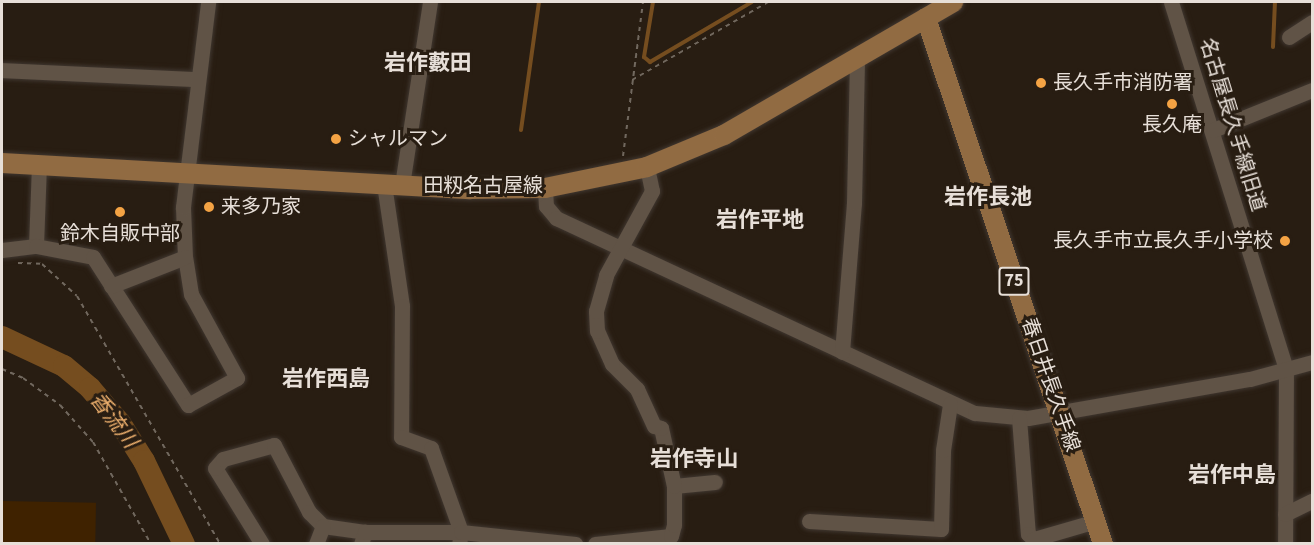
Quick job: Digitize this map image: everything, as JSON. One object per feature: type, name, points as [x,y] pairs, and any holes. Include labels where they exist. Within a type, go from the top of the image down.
[{"type":"main road","points":[[926,18],[953,2]]},
{"type":"main road","name":"田籾名古屋線","points":[[2,163],[393,185],[544,188],[647,167],[757,119],[926,18]]},
{"type":"main road","name":"春日井長久手線","points":[[926,18],[1103,543]]},
{"type":"street","points":[[430,2],[393,185],[402,306],[401,437],[431,448],[460,538]]},
{"type":"street","name":"名古屋長久手線旧道","points":[[1171,2],[1287,369],[1285,543]]},
{"type":"street","points":[[2,250],[36,246],[93,256],[184,400],[192,405],[238,375],[191,294],[185,257],[183,207],[204,3]]},
{"type":"street","points":[[1289,37],[1312,22]]},
{"type":"street","points":[[842,352],[854,203],[857,58]]},
{"type":"street","points":[[2,70],[196,79]]},
{"type":"street","points":[[1212,130],[1312,90]]},
{"type":"street","points":[[36,246],[39,164]]},
{"type":"street","points":[[595,543],[671,536],[674,486],[661,428],[654,426],[637,389],[612,364],[597,331],[596,312],[618,249],[652,191],[647,167]]},
{"type":"street","points":[[544,188],[546,206],[552,215],[618,249],[842,352],[950,405],[993,417],[1019,417],[1250,379],[1312,362]]},
{"type":"street","points":[[111,286],[185,257]]},
{"type":"street","points":[[809,521],[941,529],[943,450],[950,405]]},
{"type":"street","points":[[1019,417],[1028,534],[1034,539],[1096,521]]},
{"type":"street","points":[[262,543],[215,468],[223,459],[274,445],[309,512],[323,526],[363,538],[460,538],[565,543]]},
{"type":"street","points":[[674,486],[715,482]]},
{"type":"street","points":[[1285,514],[1312,501]]},
{"type":"street","points":[[316,543],[323,526]]},
{"type":"path","points":[[621,174],[643,2]]},
{"type":"path","points":[[632,80],[768,2]]},
{"type":"path","points":[[12,263],[42,264],[77,296],[220,543]]},
{"type":"path","points":[[2,369],[24,378],[60,405],[93,442],[151,543]]},
{"type":"shaded area","points":[[2,501],[96,503],[95,544],[2,543]]},
{"type":"waterway","points":[[521,130],[539,2]]},
{"type":"waterway","points":[[653,2],[644,57],[650,62],[752,2]]},
{"type":"waterway","points":[[1273,47],[1275,2]]},
{"type":"waterway","name":"香流川","points":[[2,337],[64,366],[90,388],[120,423],[144,461],[184,544]]},
{"type":"place","name":"長久手市消防署","points":[[1041,83]]},
{"type":"place","name":"長久庵","points":[[1172,104]]},
{"type":"place","name":"シャルマン","points":[[336,139]]},
{"type":"place","name":"来多乃家","points":[[209,207]]},
{"type":"place","name":"鈴木自販中部","points":[[120,212]]},
{"type":"place","name":"長久手市立長久手小学校","points":[[1285,241]]},
{"type":"district","name":"岩作藪田","points":[[428,64]]},
{"type":"district","name":"岩作長池","points":[[988,198]]},
{"type":"district","name":"岩作平地","points":[[760,221]]},
{"type":"district","name":"岩作西島","points":[[326,380]]},
{"type":"district","name":"岩作寺山","points":[[694,460]]},
{"type":"district","name":"岩作中島","points":[[1232,476]]}]
